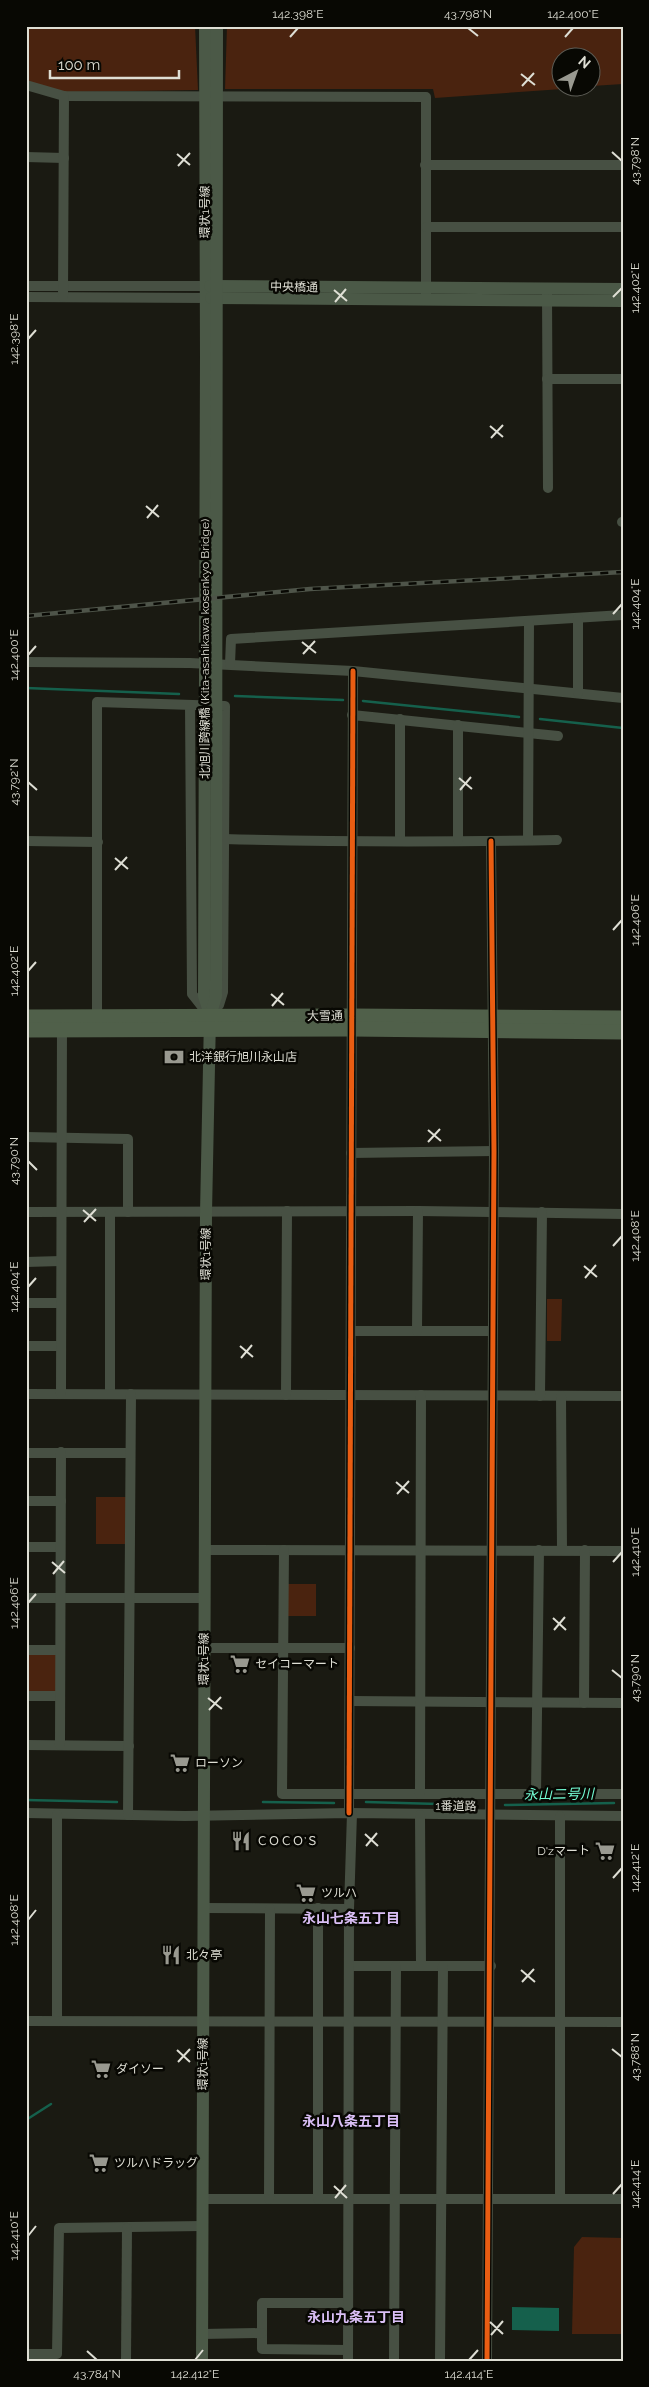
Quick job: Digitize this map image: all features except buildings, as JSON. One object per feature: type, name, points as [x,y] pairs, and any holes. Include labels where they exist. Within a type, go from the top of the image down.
[{"type":"highway","name":"大雪通","points":[[26,1017],[62,1024]]},
{"type":"highway","name":"大雪通","points":[[26,1030],[62,1024],[494,1024],[623,1018]]},
{"type":"highway","name":"大雪通","points":[[494,1024],[623,1032]]},
{"type":"main road","points":[[205,26],[211,70]]},
{"type":"main road","points":[[211,70],[217,26]]},
{"type":"main road","name":"環状1号線","points":[[211,70],[212,355]]},
{"type":"main road","name":"中央橋通","points":[[547,295],[623,289]]},
{"type":"main road","name":"中央橋通","points":[[211,292],[547,295],[623,301]]},
{"type":"main road","name":"北旭川跨線橋 (Kita-asahikawa kosenkyo Bridge)","points":[[210,943],[212,355]]},
{"type":"main road","name":"環状1号線","points":[[202,2361],[206,1213],[210,1024],[204,996],[210,943]]},
{"type":"street","points":[[26,85],[64,96],[426,97],[426,294]]},
{"type":"street","points":[[63,298],[64,96]]},
{"type":"street","points":[[26,157],[64,158]]},
{"type":"street","points":[[425,165],[623,165]]},
{"type":"street","points":[[426,226],[623,227]]},
{"type":"street","name":"中央橋通","points":[[26,286],[211,292]]},
{"type":"street","name":"中央橋通","points":[[26,298],[211,292]]},
{"type":"street","points":[[547,295],[548,488]]},
{"type":"street","points":[[547,379],[623,379]]},
{"type":"street","points":[[230,664],[231,639],[623,615]]},
{"type":"street","points":[[578,618],[578,693]]},
{"type":"street","points":[[528,840],[529,621]]},
{"type":"street","points":[[26,662],[230,664],[352,671],[623,698]]},
{"type":"street","points":[[348,2304],[262,2303],[262,2349],[348,2355],[351,1813],[349,1795],[352,671]]},
{"type":"street","points":[[97,1024],[97,702],[225,706],[223,992],[221,1001],[210,1024]]},
{"type":"street","points":[[190,706],[192,994],[210,1024]]},
{"type":"street","points":[[352,714],[558,736]]},
{"type":"street","points":[[400,719],[400,840]]},
{"type":"street","points":[[458,725],[458,840]]},
{"type":"street","points":[[224,838],[352,842],[400,840],[557,840]]},
{"type":"street","points":[[26,841],[98,842]]},
{"type":"street","points":[[487,2361],[490,2199],[490,1703],[494,1212],[492,841]]},
{"type":"street","points":[[61,1394],[62,1024]]},
{"type":"street","points":[[26,1138],[128,1139],[128,1212]]},
{"type":"street","points":[[351,1153],[494,1151]]},
{"type":"street","points":[[286,1395],[287,1211]]},
{"type":"street","points":[[26,1212],[418,1211],[623,1214]]},
{"type":"street","points":[[417,1330],[418,1211]]},
{"type":"street","points":[[540,1396],[542,1212]]},
{"type":"street","points":[[110,1213],[110,1394]]},
{"type":"street","points":[[26,1262],[61,1261]]},
{"type":"street","points":[[26,1303],[61,1303]]},
{"type":"street","points":[[351,1331],[492,1331]]},
{"type":"street","points":[[26,1346],[61,1346]]},
{"type":"street","points":[[26,1394],[623,1396]]},
{"type":"street","points":[[128,1815],[131,1394]]},
{"type":"street","points":[[420,1794],[421,1395]]},
{"type":"street","points":[[561,1396],[562,1550]]},
{"type":"street","points":[[60,1745],[61,1452]]},
{"type":"street","points":[[26,1453],[130,1453]]},
{"type":"street","points":[[26,1501],[61,1501]]},
{"type":"street","points":[[26,1547],[60,1547]]},
{"type":"street","points":[[206,1550],[623,1550]]},
{"type":"street","points":[[284,1550],[282,1794],[623,1794]]},
{"type":"street","points":[[536,1794],[539,1550]]},
{"type":"street","points":[[584,1703],[585,1550]]},
{"type":"street","points":[[26,1598],[205,1598]]},
{"type":"street","points":[[204,1648],[350,1648]]},
{"type":"street","points":[[26,1650],[60,1650]]},
{"type":"street","points":[[26,1696],[60,1696]]},
{"type":"street","points":[[350,1701],[623,1703]]},
{"type":"street","points":[[26,1745],[129,1746]]},
{"type":"street","name":"1番道路","points":[[26,1813],[204,1816],[351,1813],[420,1816],[623,1816]]},
{"type":"street","points":[[57,1814],[57,2021]]},
{"type":"street","points":[[420,1816],[421,1966]]},
{"type":"street","points":[[560,1816],[560,2198]]},
{"type":"street","points":[[203,1908],[349,1908]]},
{"type":"street","points":[[318,1908],[318,2199]]},
{"type":"street","points":[[269,2199],[270,1909]]},
{"type":"street","points":[[349,1966],[491,1966]]},
{"type":"street","points":[[394,2361],[396,1966]]},
{"type":"street","points":[[440,2361],[443,1966]]},
{"type":"street","points":[[26,2021],[623,2022]]},
{"type":"street","points":[[202,2199],[623,2199]]},
{"type":"street","points":[[26,2354],[51,2357],[57,2354],[59,2228],[202,2226]]},
{"type":"street","points":[[126,2361],[127,2228]]},
{"type":"street","points":[[202,2334],[262,2333]]},
{"type":"shaded area","points":[[26,26],[195,26],[198,90],[62,92],[26,82]]},
{"type":"shaded area","points":[[227,26],[623,26],[623,84],[602,85],[602,48],[552,48],[552,90],[435,98],[433,89],[225,89]]},
{"type":"shaded area","points":[[547,1299],[562,1299],[561,1341],[547,1341]]},
{"type":"shaded area","points":[[96,1497],[130,1497],[130,1544],[96,1544]]},
{"type":"shaded area","points":[[287,1584],[316,1584],[316,1616],[287,1616]]},
{"type":"shaded area","points":[[28,1650],[60,1650],[60,1696],[29,1696]]},
{"type":"shaded area","points":[[582,2237],[623,2238],[623,2334],[572,2334],[574,2247]]},
{"type":"shaded area","points":[[512,2307],[559,2308],[559,2331],[512,2330]]},
{"type":"waterway","points":[[26,688],[179,694]]},
{"type":"waterway","points":[[235,696],[343,700]]},
{"type":"waterway","points":[[363,701],[519,717]]},
{"type":"waterway","points":[[540,719],[623,728]]},
{"type":"waterway","name":"永山二号川","points":[[26,1800],[117,1802]]},
{"type":"waterway","name":"永山二号川","points":[[263,1802],[334,1803]]},
{"type":"waterway","name":"永山二号川","points":[[366,1802],[475,1805]]},
{"type":"waterway","name":"永山二号川","points":[[505,1805],[614,1803]]},
{"type":"waterway","points":[[26,2120],[51,2104]]},
{"type":"railway","points":[[26,616],[310,589],[623,572]]},
{"type":"cycle path","points":[[349,1813],[353,671]]},
{"type":"cycle path","points":[[487,2361],[494,1151],[491,841]]},
{"type":"place","name":"北洋銀行旭川永山店","points":[[174,1057]]},
{"type":"place","name":"セイコーマート","points":[[240,1664]]},
{"type":"place","name":"ローソン","points":[[180,1763]]},
{"type":"place","name":"ＣＯＣＯ’Ｓ","points":[[241,1841]]},
{"type":"place","name":"D'zマート","points":[[605,1851]]},
{"type":"place","name":"ツルハ","points":[[306,1893]]},
{"type":"place","name":"北々亭","points":[[171,1955]]},
{"type":"place","name":"ダイソー","points":[[101,2069]]},
{"type":"place","name":"ツルハドラッグ","points":[[99,2163]]},
{"type":"district","name":"永山七条五丁目","points":[[351,1918]]},
{"type":"district","name":"永山八条五丁目","points":[[351,2121]]},
{"type":"district","name":"永山九条五丁目","points":[[356,2317]]}]
